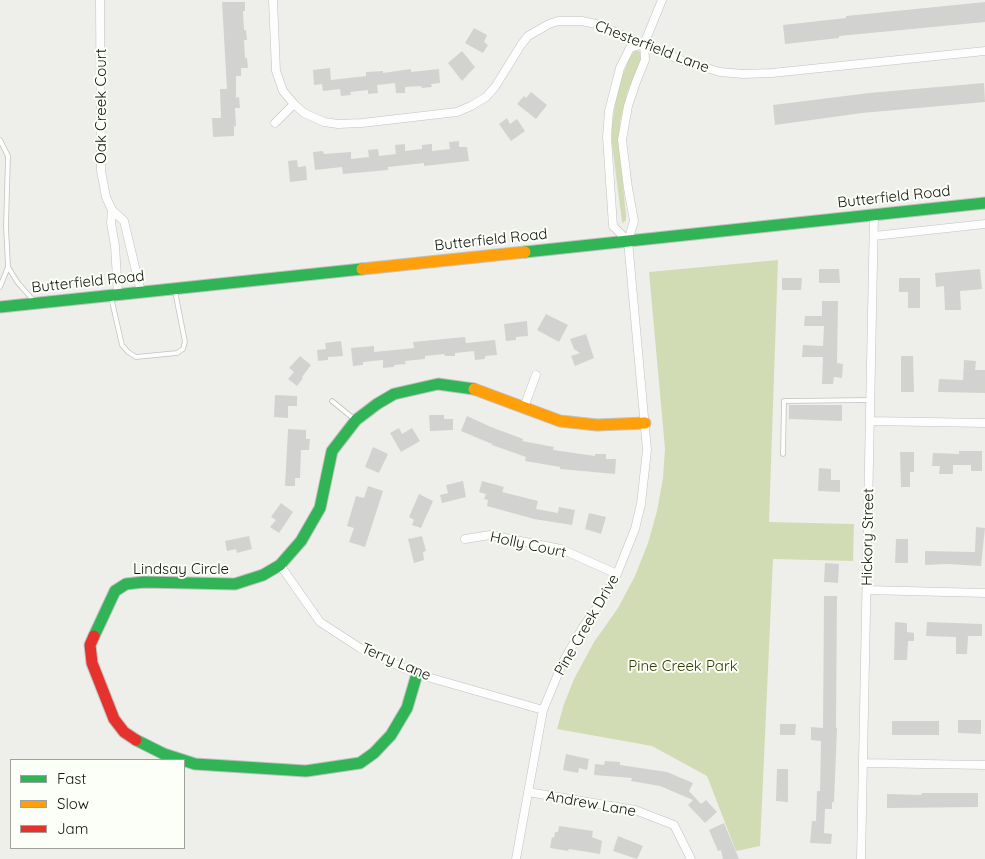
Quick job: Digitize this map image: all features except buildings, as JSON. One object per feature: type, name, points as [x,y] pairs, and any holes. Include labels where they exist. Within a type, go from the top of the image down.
[{"type":"street","name":"Chesterfield Lane","points":[[273,0],[276,71],[283,91],[294,104],[313,118],[338,124],[457,112],[472,106],[490,92],[528,36],[548,24],[558,21],[589,22],[644,44],[661,53],[702,68],[743,74],[772,74],[985,51]]},
{"type":"street","name":"Pine Creek Drive","points":[[516,859],[543,710],[563,662],[606,595],[617,574],[635,529],[641,504],[647,450],[628,241],[634,221],[627,185],[622,140],[628,106],[646,60],[644,44],[662,0]]},
{"type":"street","name":"Oak Creek Court","points":[[100,2],[101,171],[106,197],[112,210],[124,221],[141,292]]},
{"type":"street","points":[[628,241],[613,226],[607,137],[609,111],[620,68],[630,48],[644,44]]},
{"type":"street","points":[[275,124],[294,104]]},
{"type":"street","name":"Butterfield Road","points":[[0,307],[985,203]]},
{"type":"street","name":"Oak Creek Court","points":[[112,210],[111,223],[115,246],[114,295]]},
{"type":"street","name":"Hickory Street","points":[[861,859],[874,214]]},
{"type":"street","points":[[874,236],[985,224]]},
{"type":"street","points":[[524,408],[536,375]]},
{"type":"street","name":"Lindsay Circle","points":[[180,759],[164,754],[124,732],[114,719],[92,663],[90,652],[92,638],[115,591],[121,586],[130,583],[235,584],[263,575],[280,565],[301,541],[320,508],[332,451],[356,420],[376,404],[394,394],[438,384],[474,389],[560,421],[597,425],[645,424]]},
{"type":"street","points":[[870,421],[985,423]]},
{"type":"street","name":"Holly Court","points":[[465,539],[490,534],[561,549],[617,574]]},
{"type":"street","name":"Terry Lane","points":[[280,565],[320,622],[360,648],[417,674],[543,710]]},
{"type":"street","points":[[867,590],[985,593]]},
{"type":"street","name":"Lindsay Circle","points":[[185,761],[195,764],[306,771],[360,763],[374,753],[391,735],[406,708],[417,674]]},
{"type":"street","points":[[864,763],[985,765]]},
{"type":"street","name":"Andrew Lane","points":[[528,792],[635,810],[674,825],[691,859]]},
{"type":"lane","points":[[0,140],[8,156],[6,226],[8,267],[0,286]]},
{"type":"lane","points":[[0,226],[6,226]]},
{"type":"lane","points":[[8,267],[18,283],[35,303]]},
{"type":"lane","points":[[114,295],[122,344],[128,352],[136,357],[177,353],[183,349],[184,342],[174,288]]},
{"type":"lane","points":[[783,454],[784,401],[871,400]]},
{"type":"lane","points":[[332,401],[356,420]]},
{"type":"green space","points":[[635,50],[641,52],[642,57],[627,93],[620,122],[619,147],[626,214],[626,220],[623,223],[612,144],[612,124],[618,87],[629,59]]},
{"type":"green space","name":"Pine Creek Park","points":[[778,260],[769,522],[854,524],[853,561],[773,559],[760,846],[736,851],[707,776],[652,746],[557,729],[574,679],[594,642],[618,608],[635,576],[648,543],[657,511],[663,478],[665,449],[649,272]]},
{"type":"traffic: fast","points":[[525,252],[985,203]]},
{"type":"traffic: fast","points":[[0,307],[362,269]]},
{"type":"traffic: fast","points":[[94,636],[115,591],[126,584],[144,582],[235,584],[263,575],[280,565],[301,541],[320,508],[332,451],[356,420],[394,394],[438,384],[474,389]]},
{"type":"traffic: fast","points":[[185,761],[195,764],[306,771],[360,763],[374,753],[391,735],[407,708],[417,674]]},
{"type":"traffic: fast","points":[[136,740],[164,754],[180,759]]},
{"type":"traffic: slow","points":[[362,269],[525,252]]},
{"type":"traffic: slow","points":[[474,389],[560,421],[597,425],[645,423]]},
{"type":"traffic: jam","points":[[94,636],[90,645],[92,663],[114,719],[124,732],[136,740]]}]
